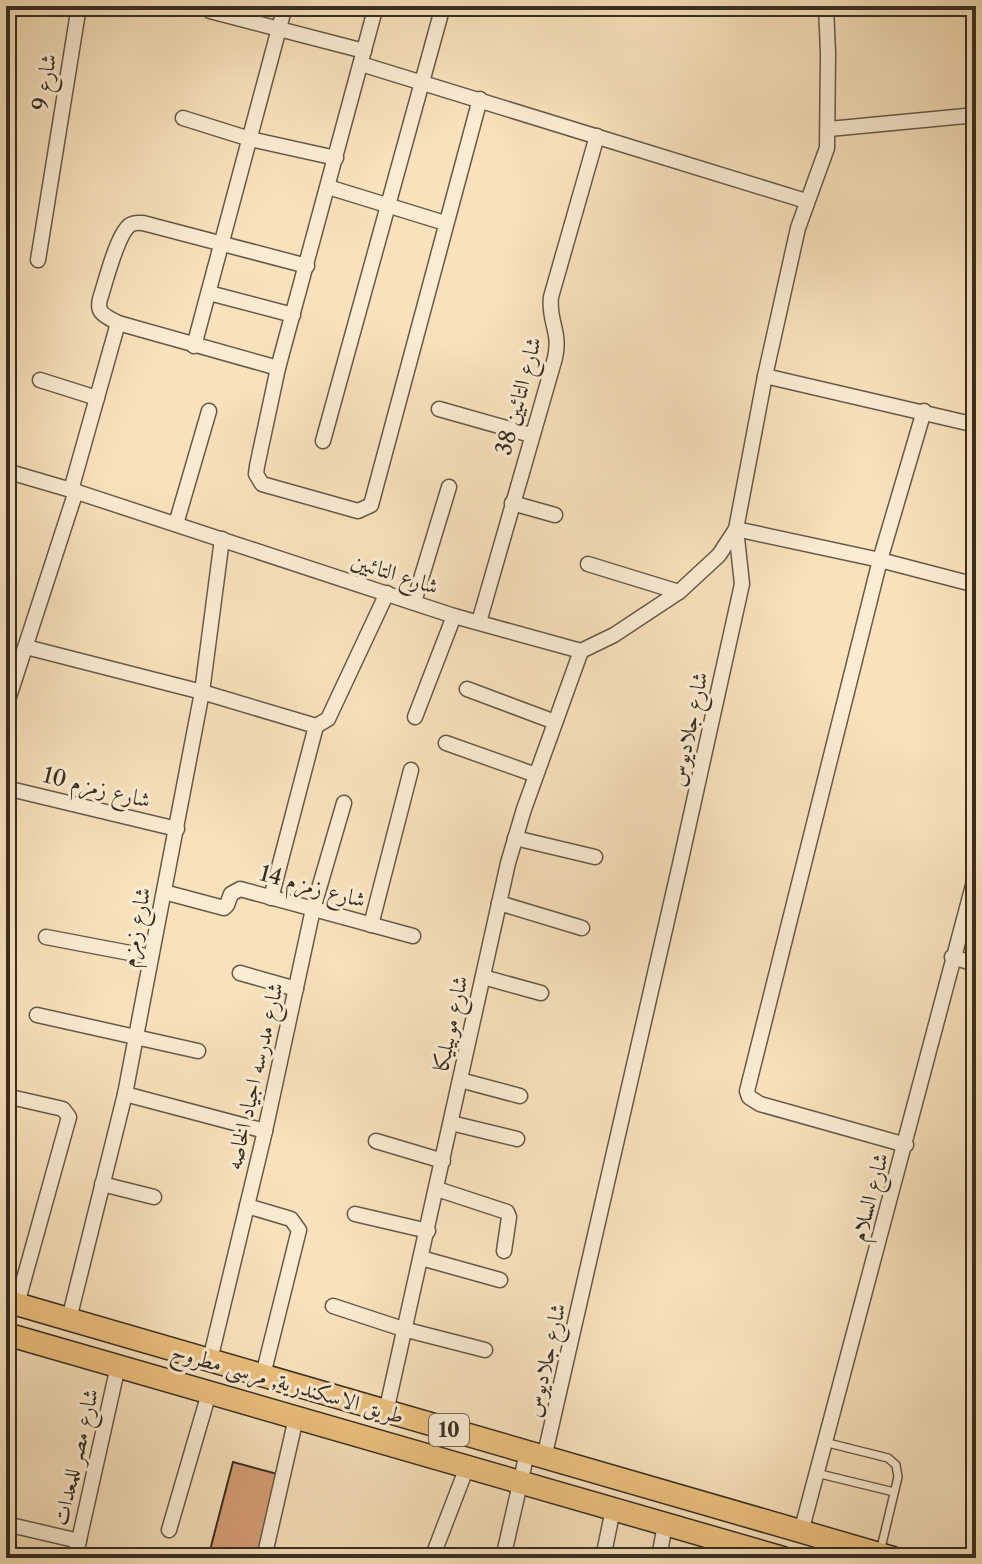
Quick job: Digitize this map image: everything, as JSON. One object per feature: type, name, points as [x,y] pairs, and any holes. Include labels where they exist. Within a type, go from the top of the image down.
[{"type":"main road","name":"طريق الاسكندرية, مرسى مطروح","points":[[12,1302],[886,1556]]},
{"type":"main road","name":"طريق الاسكندرية, مرسى مطروح","points":[[6,1334],[771,1556]]},
{"type":"main road","points":[[570,1497],[578,1468]]},
{"type":"street","name":"شارع 9","points":[[38,260],[79,6]]},
{"type":"street","points":[[194,346],[285,6]]},
{"type":"street","points":[[376,6],[278,368],[257,466],[258,480],[269,487],[358,511],[366,509],[375,497],[480,99]]},
{"type":"street","points":[[323,441],[443,6]]},
{"type":"street","name":"شارع جلاديوس","points":[[503,1558],[520,1482],[536,1455],[742,584],[736,529],[765,376],[806,201],[824,159],[829,129],[826,6]]},
{"type":"street","points":[[210,11],[279,29],[362,57],[422,82],[806,201]]},
{"type":"street","points":[[829,129],[976,115]]},
{"type":"street","points":[[183,118],[250,139],[336,158]]},
{"type":"street","name":"شارع التائبين 38","points":[[479,622],[558,344],[551,315],[551,297],[597,136]]},
{"type":"street","points":[[328,187],[445,223]]},
{"type":"street","points":[[278,368],[118,323],[101,313],[98,307],[121,238],[130,225],[143,223],[307,266]]},
{"type":"street","points":[[209,293],[293,315]]},
{"type":"street","points":[[6,706],[74,490],[118,323]]},
{"type":"street","points":[[765,376],[976,425]]},
{"type":"street","points":[[40,380],[97,398]]},
{"type":"street","points":[[439,409],[531,435]]},
{"type":"street","points":[[176,524],[209,411]]},
{"type":"street","points":[[906,1145],[760,1104],[749,1097],[747,1091],[880,560],[924,411]]},
{"type":"street","name":"شارع التائبين","points":[[6,471],[74,490],[454,616],[581,651]]},
{"type":"street","points":[[414,602],[449,487]]},
{"type":"street","points":[[512,503],[555,515]]},
{"type":"street","points":[[581,651],[614,635],[679,592],[719,555],[736,529],[880,560],[976,585]]},
{"type":"street","name":"شارع زمزم","points":[[69,1319],[125,1094],[177,829],[202,692],[222,539]]},
{"type":"street","points":[[588,564],[679,592]]},
{"type":"street","points":[[271,898],[316,726],[328,719],[387,593]]},
{"type":"street","points":[[415,717],[454,616]]},
{"type":"street","points":[[26,647],[202,692],[316,726]]},
{"type":"street","name":"شارع موبيليكا","points":[[386,1412],[515,838],[581,651]]},
{"type":"street","points":[[467,689],[555,722]]},
{"type":"street","points":[[446,743],[536,775]]},
{"type":"street","points":[[371,925],[411,770]]},
{"type":"street","name":"شارع زمزم 10","points":[[6,788],[177,829]]},
{"type":"street","name":"شارع مدرسه اجياد الخاصه","points":[[210,1360],[265,1131],[313,909],[344,803]]},
{"type":"street","points":[[515,838],[595,857]]},
{"type":"street","name":"شارع السلام","points":[[801,1532],[976,874]]},
{"type":"street","name":"شارع زمزم 14","points":[[164,892],[221,908],[227,905],[236,890],[413,936]]},
{"type":"street","points":[[499,903],[582,928]]},
{"type":"street","points":[[46,937],[151,957]]},
{"type":"street","points":[[952,957],[976,964]]},
{"type":"street","points":[[240,973],[296,989]]},
{"type":"street","points":[[483,977],[541,993]]},
{"type":"street","points":[[37,1015],[198,1051]]},
{"type":"street","points":[[460,1080],[520,1096]]},
{"type":"street","points":[[125,1094],[265,1131]]},
{"type":"street","points":[[6,1096],[63,1109],[69,1117],[12,1302]]},
{"type":"street","points":[[451,1123],[517,1139]]},
{"type":"street","points":[[376,1141],[443,1161]]},
{"type":"street","points":[[102,1184],[154,1197]]},
{"type":"street","points":[[437,1189],[507,1212],[504,1251]]},
{"type":"street","points":[[247,1206],[291,1219],[299,1230],[263,1375]]},
{"type":"street","points":[[355,1214],[428,1231]]},
{"type":"street","points":[[421,1258],[500,1280]]},
{"type":"street","points":[[333,1306],[403,1329],[485,1350]]},
{"type":"street","name":"شارع مصر للمعدات","points":[[75,1558],[118,1366]]},
{"type":"street","points":[[169,1530],[209,1393]]},
{"type":"street","points":[[264,1558],[296,1418]]},
{"type":"street","points":[[432,1558],[467,1467]]},
{"type":"street","points":[[603,1558],[613,1509]]},
{"type":"street","points":[[6,1524],[79,1541]]},
{"type":"street","points":[[659,1558],[665,1524]]},
{"type":"lane","points":[[824,1442],[893,1461],[898,1470],[886,1556]]},
{"type":"lane","points":[[816,1473],[894,1492]]},
{"type":"building","points":[[233,1462],[281,1475],[259,1558],[225,1558],[209,1554]]}]
